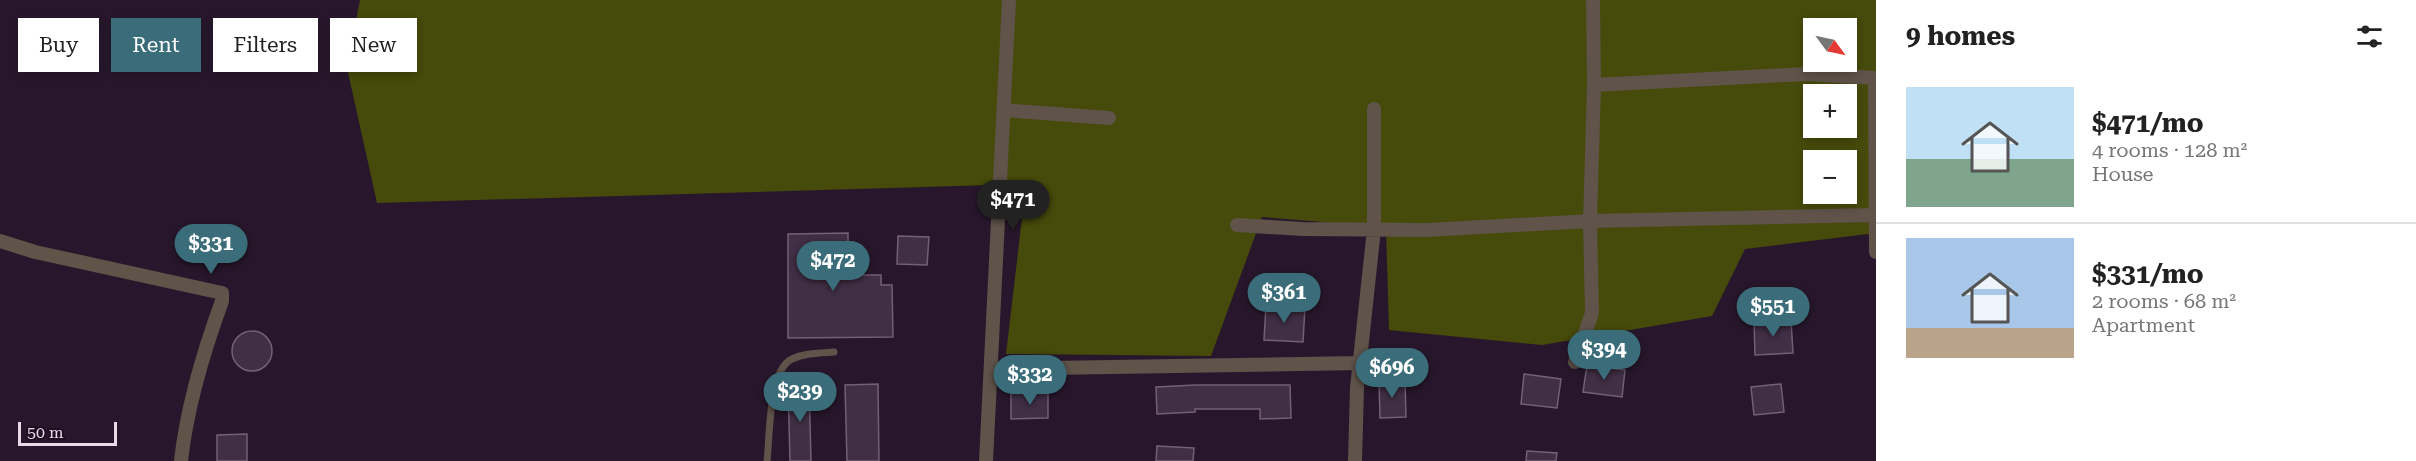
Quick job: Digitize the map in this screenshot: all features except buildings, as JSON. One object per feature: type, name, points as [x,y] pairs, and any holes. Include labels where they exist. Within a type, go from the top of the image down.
[{"type":"street","points":[[986,461],[1009,0]]},
{"type":"street","points":[[1575,362],[1592,313],[1590,221],[1594,85],[1593,0]]},
{"type":"street","points":[[1594,85],[1806,74],[1876,78],[1876,252]]},
{"type":"street","points":[[1354,461],[1360,363],[1374,230],[1374,109]]},
{"type":"street","points":[[1004,110],[1109,118]]},
{"type":"street","points":[[1237,225],[1427,230],[1590,221],[1875,215]]},
{"type":"street","points":[[0,241],[81,262],[222,293],[222,301],[186,418],[181,461]]},
{"type":"street","points":[[991,369],[1360,363]]},
{"type":"lane","points":[[767,461],[774,385],[784,367],[791,360],[812,354],[834,352]]},
{"type":"shaded area","points":[[360,0],[1876,0],[1876,233],[1745,249],[1712,316],[1542,345],[1389,330],[1386,227],[1262,217],[1211,356],[1006,354],[1026,184],[377,203],[348,72],[417,72],[417,18],[357,18]]}]
